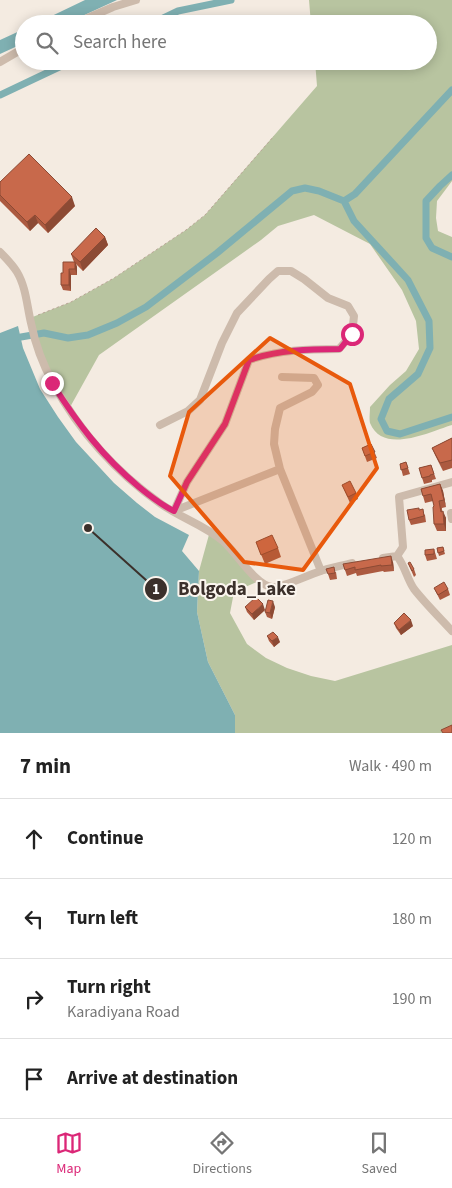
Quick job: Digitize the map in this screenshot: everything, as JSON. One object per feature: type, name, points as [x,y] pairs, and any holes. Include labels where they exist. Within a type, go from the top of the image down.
[{"type":"street","points":[[95,15],[136,0]]},
{"type":"street","points":[[0,62],[15,53]]},
{"type":"street","points":[[0,252],[11,263],[20,278],[28,303],[36,344],[52,383],[86,434],[123,474],[163,506],[210,531],[225,542],[254,576],[265,585],[281,586],[321,571],[362,561]]},
{"type":"street","points":[[160,424],[188,411],[200,400],[222,343],[237,313],[278,271],[291,271],[298,275],[328,298],[348,306],[354,316],[352,334],[340,349],[302,350],[262,356],[249,360],[225,424],[187,482],[174,511]]},
{"type":"street","points":[[282,377],[314,378],[318,385],[312,392],[280,408],[274,444],[280,469],[321,571]]},
{"type":"street","points":[[174,511],[280,469]]},
{"type":"street","points":[[371,560],[397,556],[403,547],[399,497],[452,482]]},
{"type":"street","points":[[397,556],[414,588],[452,631]]},
{"type":"path","points":[[30,321],[71,302],[114,278],[205,216],[274,136]]},
{"type":"highlighted area","points":[[270,338],[350,384],[377,468],[303,570],[244,562],[170,476],[189,412]]},
{"type":"green space","points":[[309,0],[452,0],[452,181],[437,201],[436,218],[438,231],[452,237],[452,425],[407,439],[385,438],[376,433],[370,423],[370,407],[406,371],[419,349],[416,321],[402,290],[370,244],[314,215],[278,226],[99,355],[69,409],[53,383],[30,318],[71,302],[114,278],[186,230],[205,215],[317,86],[316,70],[437,70],[437,15],[310,15]]},
{"type":"green space","points":[[210,531],[259,581],[234,592],[230,613],[247,644],[266,658],[287,668],[335,681],[452,645],[452,726],[442,733],[235,733],[235,715],[208,662],[197,612],[199,571]]},
{"type":"water","points":[[85,0],[117,0],[84,15],[54,15]]},
{"type":"water","points":[[15,33],[15,47],[0,54],[0,40]]},
{"type":"water","points":[[18,326],[23,348],[40,389],[76,442],[114,483],[137,503],[155,517],[189,535],[182,551],[199,571],[197,612],[208,662],[235,715],[235,733],[0,733],[0,333]]},
{"type":"building","points":[[29,154],[72,197],[45,225],[35,215],[27,222],[0,195],[0,182]]},
{"type":"building","points":[[96,228],[105,237],[80,262],[71,254]]},
{"type":"building","points":[[63,262],[75,262],[75,269],[69,269],[69,285],[61,285]]},
{"type":"building","points":[[452,438],[452,460],[440,463],[432,448]]},
{"type":"building","points":[[371,444],[375,452],[365,456],[362,448]]},
{"type":"building","points":[[406,462],[408,468],[401,470],[400,464]]},
{"type":"building","points":[[431,465],[434,474],[422,478],[419,468]]},
{"type":"building","points":[[350,481],[356,493],[348,497],[342,485]]},
{"type":"building","points":[[440,484],[444,500],[439,501],[441,512],[443,511],[444,524],[434,524],[434,506],[431,494],[423,496],[421,489]]},
{"type":"building","points":[[419,508],[419,510],[423,509],[424,516],[409,520],[407,510]]},
{"type":"building","points":[[272,535],[278,548],[261,555],[256,542]]},
{"type":"building","points":[[443,547],[444,551],[438,553],[437,548]]},
{"type":"building","points":[[434,549],[434,554],[425,555],[425,550]]},
{"type":"building","points":[[391,556],[392,565],[355,570],[355,567],[345,570],[343,564]]},
{"type":"building","points":[[410,562],[414,569],[412,571],[408,563]]},
{"type":"building","points":[[334,567],[335,573],[328,574],[326,569]]},
{"type":"building","points":[[444,582],[448,589],[438,595],[434,588]]},
{"type":"building","points":[[256,597],[263,604],[252,614],[245,607]]},
{"type":"building","points":[[268,600],[273,601],[270,613],[265,612]]},
{"type":"building","points":[[404,613],[411,620],[399,630],[394,623]]},
{"type":"building","points":[[273,632],[278,637],[272,641],[267,636]]},
{"type":"building","points":[[452,725],[452,733],[443,733],[441,730]]},
{"type":"waterway","points":[[170,15],[178,11],[231,0]]},
{"type":"waterway","points":[[0,95],[53,70]]},
{"type":"waterway","points":[[21,337],[44,333],[68,338],[88,335],[117,323],[146,307],[217,253],[292,191],[305,188],[319,191],[344,201],[355,194],[452,90]]},
{"type":"waterway","points":[[452,175],[426,201],[426,238],[432,248],[452,257]]},
{"type":"waterway","points":[[344,201],[354,221],[408,280],[429,321],[430,348],[418,374],[389,399],[381,419],[387,431],[400,434],[452,417]]},
{"type":"place","name":"Bolgoda_Lake","points":[[88,528]]},
{"type":"route","points":[[52,383],[86,434],[123,474],[163,506],[174,511],[187,482],[225,424],[249,360],[262,356],[302,350],[340,349],[352,334]]}]
